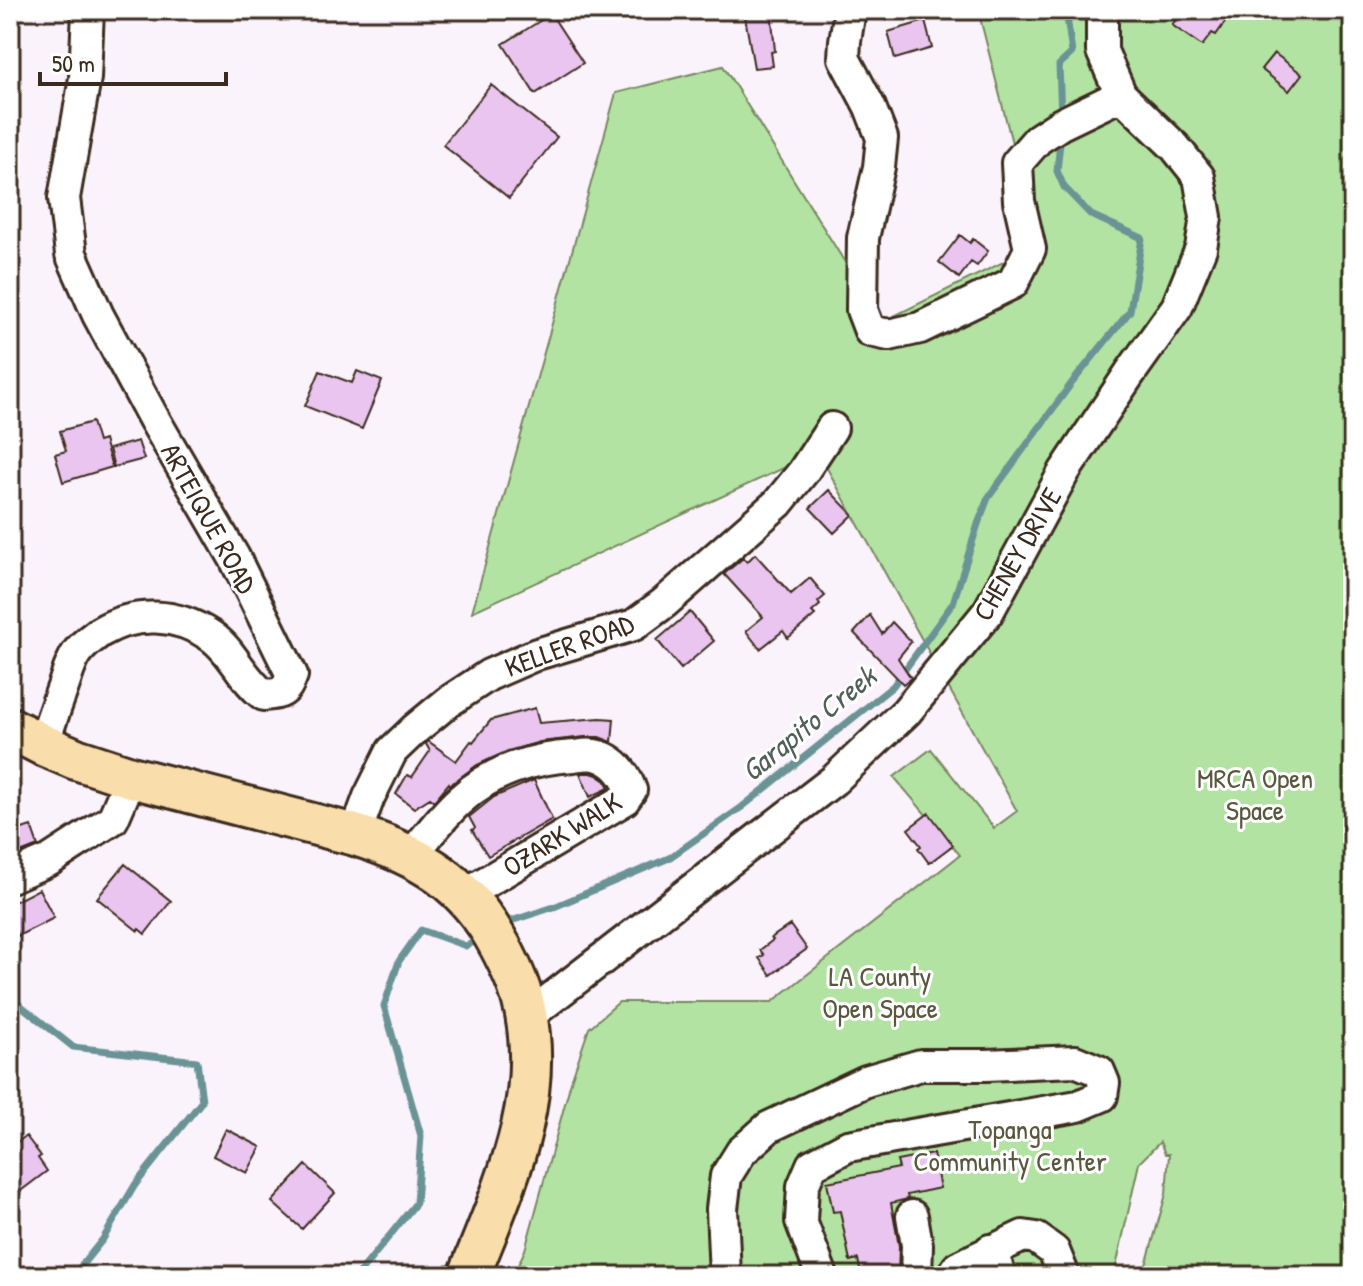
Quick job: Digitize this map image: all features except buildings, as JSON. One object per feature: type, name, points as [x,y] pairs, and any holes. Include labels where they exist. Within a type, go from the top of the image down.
[{"type":"main road","points":[[26,737],[76,759],[131,777],[391,846],[439,873],[470,902],[490,929],[516,977],[527,1017],[531,1048],[526,1106],[519,1139],[505,1187],[469,1276]]},
{"type":"street","name":"ARTEIQUE ROAD","points":[[26,737],[78,652],[90,638],[130,619],[152,617],[175,620],[209,634],[220,643],[252,687],[264,695],[279,694],[288,686],[292,675],[234,557],[98,315],[71,254],[64,198],[85,78],[88,10]]},
{"type":"street","points":[[850,10],[844,58],[870,107],[882,138],[879,167],[863,238],[862,310],[870,331],[889,335],[920,328],[1013,283],[1030,249],[1019,201],[1017,163],[1038,139],[1061,124],[1121,95]]},
{"type":"street","name":"CHENEY DRIVE","points":[[527,1017],[834,780],[906,712],[988,612],[1064,472],[1177,307],[1201,248],[1206,217],[1199,177],[1175,147],[1121,95],[1102,51],[1102,10]]},
{"type":"street","name":"KELLER ROAD","points":[[355,835],[369,797],[392,751],[414,730],[448,702],[489,675],[537,654],[634,625],[664,603],[778,503],[832,428]]},
{"type":"street","name":"OZARK WALK","points":[[411,856],[461,799],[495,776],[526,763],[596,754],[612,761],[626,775],[631,790],[624,800],[470,902]]},
{"type":"street","points":[[10,877],[50,860],[113,819],[131,777]]},
{"type":"street","points":[[725,1276],[722,1209],[726,1176],[741,1152],[769,1127],[866,1081],[921,1065],[1075,1061],[1099,1071],[1104,1083],[1102,1096],[1078,1106],[848,1146],[812,1165],[803,1186],[801,1221],[822,1276]]},
{"type":"street","points":[[912,1216],[917,1245],[916,1276]]},
{"type":"street","points":[[952,1276],[958,1267],[996,1263],[1023,1236],[1036,1238],[1054,1251],[1064,1276]]},
{"type":"green space","points":[[978,10],[1353,10],[1353,1276],[1143,1276],[1166,1194],[1169,1154],[1165,1154],[1160,1142],[1139,1163],[1114,1276],[513,1276],[525,1250],[572,1078],[589,1028],[619,1002],[772,1002],[960,855],[894,777],[931,749],[994,828],[1017,811],[818,452],[472,612],[616,93],[723,66],[882,322],[1038,245]]},
{"type":"waterway","name":"Garapito Creek","points":[[1061,117],[1059,65],[1072,53],[1066,10]]},
{"type":"waterway","name":"Garapito Creek","points":[[502,927],[669,858],[742,807],[893,686],[953,603],[988,498],[1071,384],[1130,311],[1142,238],[1091,215],[1064,187],[1057,171],[1061,133]]},
{"type":"waterway","name":"Garapito Creek","points":[[357,1276],[416,1203],[421,1136],[384,1006],[399,961],[421,930],[466,946],[481,938]]},
{"type":"waterway","points":[[10,997],[73,1047],[197,1061],[202,1101],[135,1185],[103,1239],[73,1276]]},
{"type":"park label","name":"MRCA Open Space","points":[[1255,794]]},
{"type":"park label","name":"LA County Open Space","points":[[880,992]]},
{"type":"park label","name":"Topanga Community Center","points":[[1010,1145]]}]
